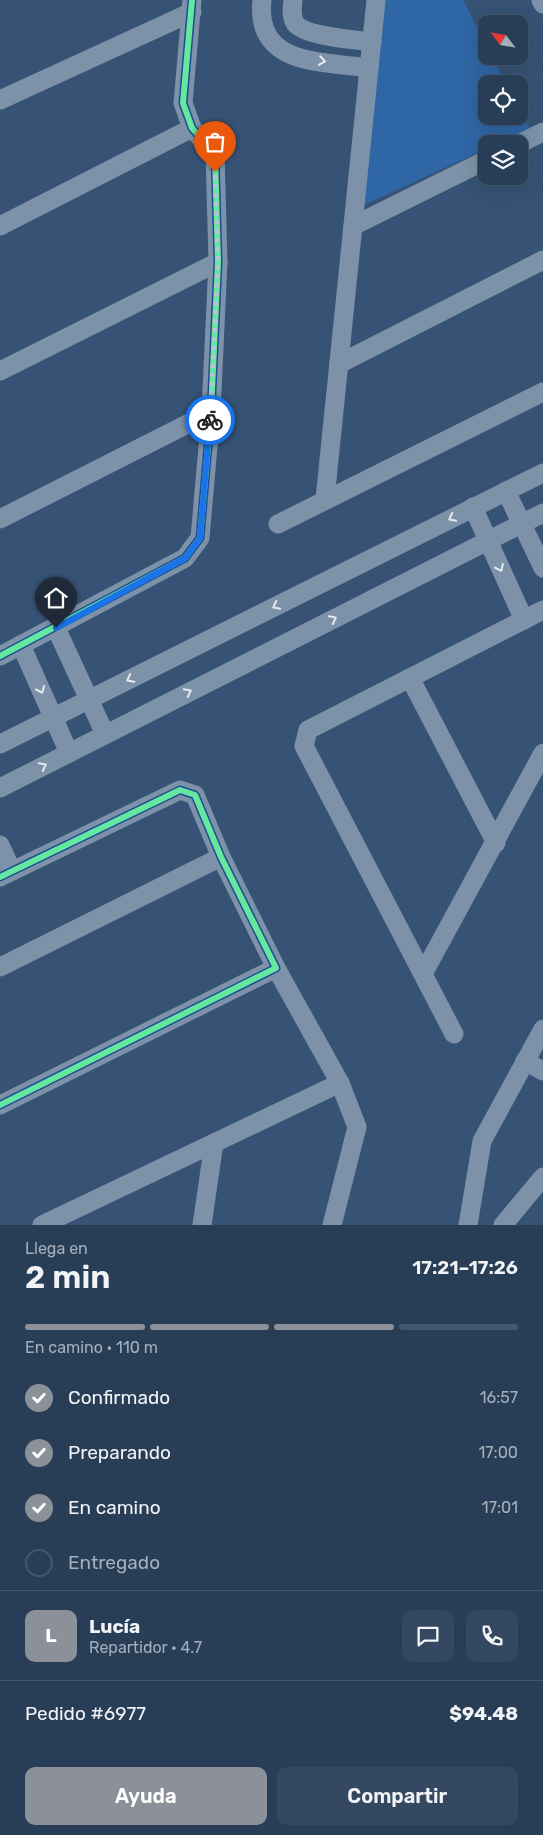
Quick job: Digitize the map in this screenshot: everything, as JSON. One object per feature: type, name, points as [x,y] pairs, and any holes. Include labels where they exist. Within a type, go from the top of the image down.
[{"type":"street","points":[[262,0],[260,17],[264,33],[274,46],[297,57],[369,68]]},
{"type":"street","points":[[293,0],[292,11],[295,22],[300,28],[372,42]]},
{"type":"street","points":[[326,499],[376,0]]},
{"type":"street","points":[[541,0],[543,4]]},
{"type":"street","points":[[0,100],[192,6]]},
{"type":"street","points":[[0,656],[185,558],[200,538],[211,412],[218,262],[215,154],[192,128],[183,102],[192,6]]},
{"type":"street","points":[[284,52],[300,28]]},
{"type":"street","points":[[0,226],[192,128]]},
{"type":"street","points":[[528,140],[543,132]]},
{"type":"street","points":[[353,226],[478,164]]},
{"type":"street","points":[[339,364],[543,260]]},
{"type":"street","points":[[0,371],[218,262]]},
{"type":"street","points":[[278,524],[543,392]]},
{"type":"street","points":[[0,518],[211,412]]},
{"type":"street","points":[[0,744],[543,473]]},
{"type":"street","points":[[506,491],[543,568]]},
{"type":"street","points":[[473,507],[524,620]]},
{"type":"street","points":[[0,788],[543,513]]},
{"type":"street","points":[[454,1034],[304,746],[308,730],[543,610]]},
{"type":"street","points":[[56,628],[105,734]]},
{"type":"street","points":[[21,645],[69,753]]},
{"type":"street","points":[[410,678],[496,843]]},
{"type":"street","points":[[423,974],[543,754]]},
{"type":"street","points":[[0,845],[6,874],[180,790],[195,795],[221,857],[276,968],[340,1082],[357,1127],[332,1225]]},
{"type":"street","points":[[0,967],[221,857]]},
{"type":"street","points":[[0,1105],[276,968]]},
{"type":"street","points":[[468,1225],[482,1141],[543,1029]]},
{"type":"street","points":[[525,1061],[543,1071]]},
{"type":"street","points":[[42,1225],[340,1082]]},
{"type":"street","points":[[202,1225],[214,1143]]},
{"type":"street","points":[[503,1225],[543,1178]]},
{"type":"shaded area","points":[[383,0],[463,0],[478,29],[478,65],[496,65],[502,75],[478,75],[478,125],[528,125],[530,129],[517,135],[478,135],[478,153],[364,205]]},
{"type":"cycle path","points":[[0,656],[185,558],[200,538],[211,412],[218,262],[215,154],[192,128],[183,103],[192,0]]},
{"type":"cycle path","points":[[0,877],[180,790],[195,795],[221,857],[276,968],[0,1105]]},
{"type":"way so far","points":[[210,420],[218,262],[215,172]]},
{"type":"route","points":[[56,628],[185,558],[200,538],[210,420]]}]
